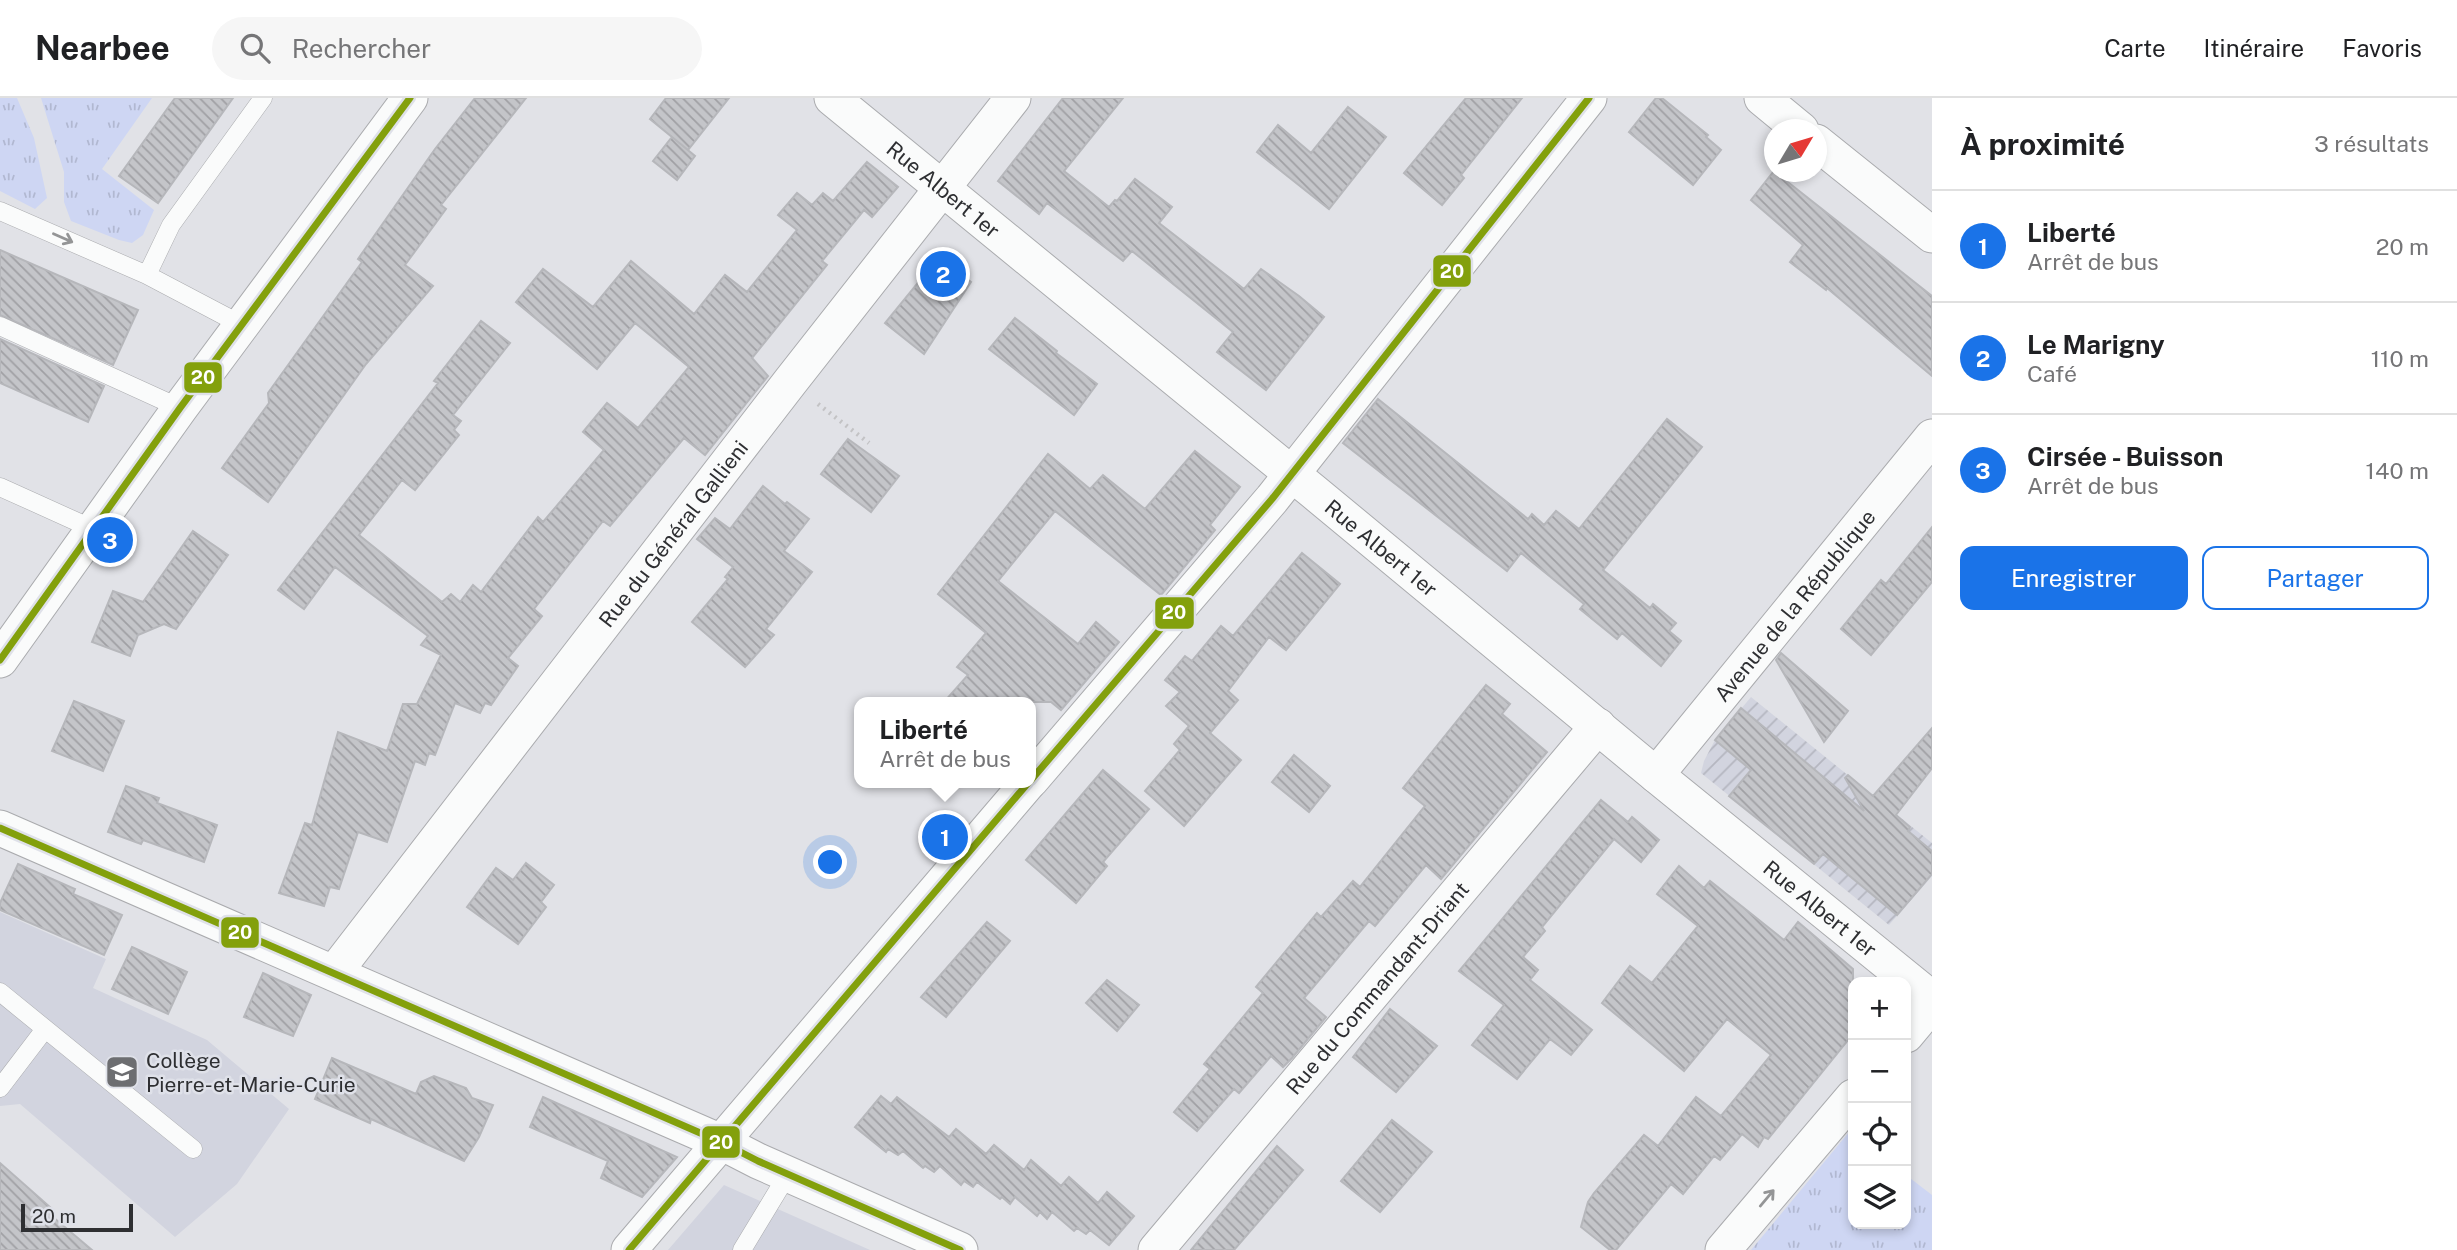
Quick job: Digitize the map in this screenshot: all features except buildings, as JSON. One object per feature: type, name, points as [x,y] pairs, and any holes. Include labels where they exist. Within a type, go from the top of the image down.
[{"type":"street","points":[[0,660],[180,408],[410,98]]},
{"type":"street","name":"Rue Albert 1er","points":[[832,98],[1932,999]]},
{"type":"street","name":"Rue du Général Gallieni","points":[[334,972],[1013,98]]},
{"type":"street","points":[[1036,774],[1292,474],[1589,98]]},
{"type":"street","points":[[1762,98],[1788,119]]},
{"type":"street","points":[[1827,151],[1932,235]]},
{"type":"street","name":"Avenue de la République","points":[[1656,775],[1932,437]]},
{"type":"street","name":"Rue du Commandant-Driant","points":[[1156,1250],[1598,726]]},
{"type":"street","points":[[629,1250],[1024,788]]},
{"type":"street","points":[[0,828],[721,1142],[960,1250]]},
{"type":"street","points":[[1911,1029],[1932,1004]]},
{"type":"street","points":[[1723,1250],[1848,1103]]},
{"type":"lane","points":[[147,275],[171,225],[263,98]]},
{"type":"lane","points":[[0,211],[147,275],[242,325]]},
{"type":"lane","points":[[0,326],[180,408]]},
{"type":"lane","points":[[0,487],[93,528]]},
{"type":"lane","points":[[0,992],[193,1150]]},
{"type":"lane","points":[[0,1088],[45,1029]]},
{"type":"lane","points":[[742,1250],[788,1174]]},
{"type":"path","points":[[790,382],[869,443]]},
{"type":"shaded area","points":[[1751,697],[1932,843],[1932,876],[1889,925],[1701,773],[1715,740]]},
{"type":"shaded area","name":"Collège Pierre-et-Marie-Curie","points":[[0,912],[106,959],[93,988],[207,1040],[289,1109],[237,1184],[175,1237],[20,1104],[0,1106]]},
{"type":"shaded area","points":[[724,1185],[870,1250],[668,1250]]},
{"type":"green space","points":[[0,98],[17,98],[34,138],[47,198],[35,209],[0,191]]},
{"type":"green space","points":[[41,98],[152,98],[102,169],[154,210],[143,235],[132,243],[71,221],[64,202],[64,172]]},
{"type":"green space","points":[[1848,1133],[1848,1229],[1911,1229],[1911,1179],[1932,1195],[1932,1250],[1751,1250]]},
{"type":"transit line","name":"20","points":[[0,660],[180,408],[410,98]]},
{"type":"transit line","name":"20","points":[[1036,774],[1272,499],[1589,98]]},
{"type":"transit line","name":"20","points":[[629,1250],[1024,788]]},
{"type":"transit line","name":"20","points":[[0,828],[721,1142],[960,1250]]},
{"type":"place","name":"Le Marigny","points":[[943,274]]},
{"type":"place","name":"Cirsée - Buisson","points":[[110,540]]},
{"type":"place","name":"Liberté","points":[[945,837]]},
{"type":"place","name":"Collège Pierre-et-Marie-Curie","points":[[122,1072]]}]
